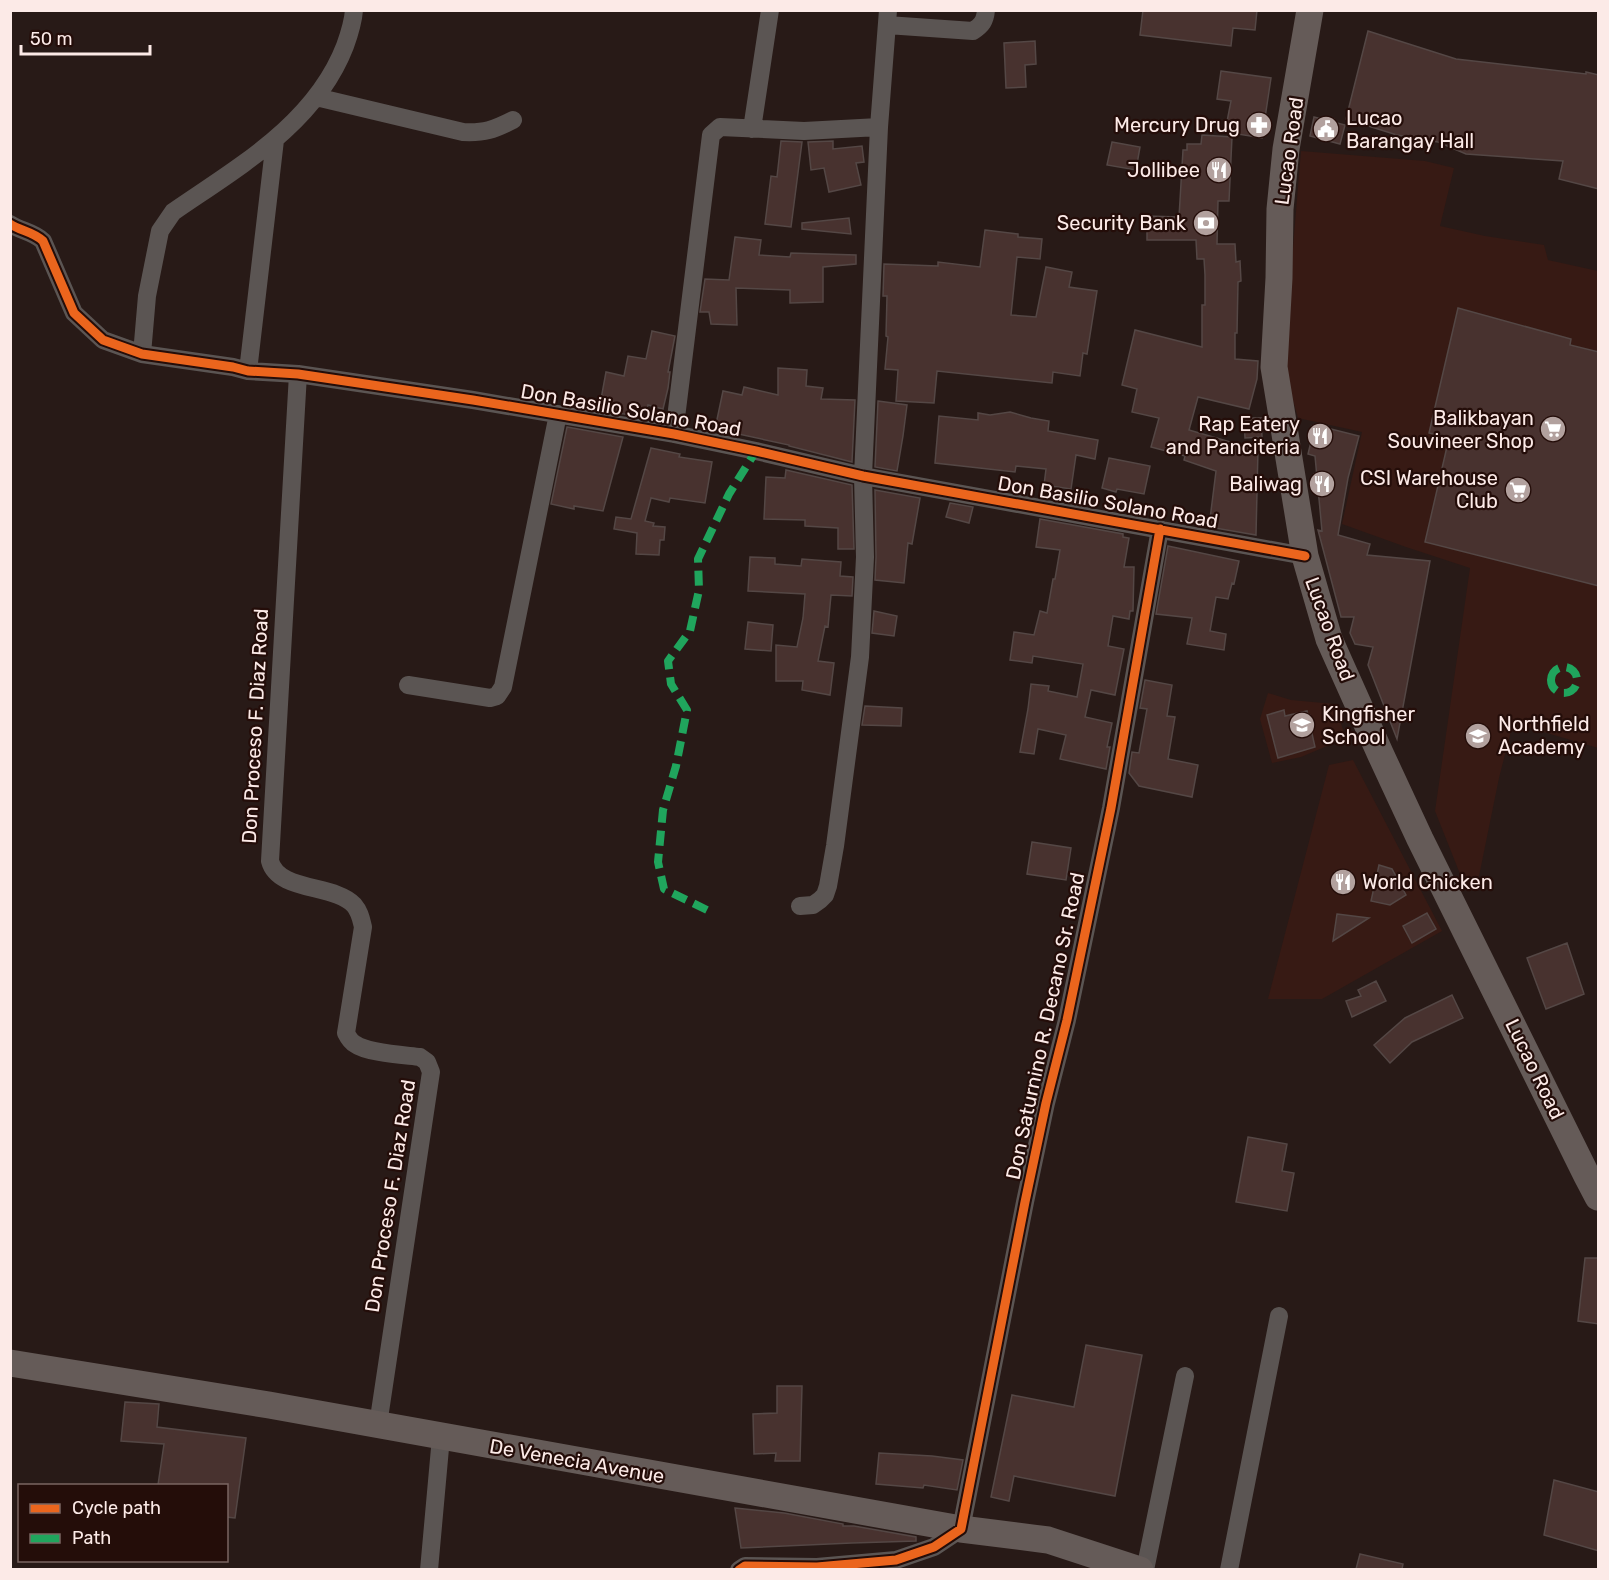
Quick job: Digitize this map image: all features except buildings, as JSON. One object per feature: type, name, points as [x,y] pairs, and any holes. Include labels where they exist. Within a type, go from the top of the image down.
[{"type":"highway","name":"Lucao Road","points":[[1310,10],[1286,149],[1280,209],[1274,367],[1305,556],[1329,639],[1380,753],[1420,839],[1599,1197]]},
{"type":"highway","name":"De Venecia Avenue","points":[[10,1362],[962,1529],[1048,1540],[1140,1569]]},
{"type":"street","points":[[142,354],[147,296],[160,231],[165,221],[172,212],[275,140],[316,97],[339,62],[349,34],[354,10]]},
{"type":"street","points":[[752,129],[770,10]]},
{"type":"street","points":[[800,906],[813,905],[820,900],[825,895],[828,885],[860,657],[865,557],[863,476],[879,127],[887,18],[973,30],[980,26],[986,18],[986,10]]},
{"type":"street","points":[[316,97],[463,132],[480,133],[513,120]]},
{"type":"street","points":[[674,434],[711,135],[720,127],[804,131],[879,127]]},
{"type":"street","points":[[248,370],[275,140]]},
{"type":"street","name":"Don Basilio Solano Road","points":[[10,224],[43,240],[74,313],[88,327],[103,340],[142,354],[473,400],[674,434],[863,476],[1305,556]]},
{"type":"street","name":"Don Proceso F. Diaz Road","points":[[298,374],[270,861],[272,869],[278,875],[340,896],[353,903],[359,912],[363,927],[346,1033],[350,1039],[365,1050],[420,1057],[427,1062],[432,1072],[378,1425]]},
{"type":"street","points":[[408,685],[490,698],[497,696],[503,687],[558,414]]},
{"type":"street","name":"Don Saturnino R. Decano Sr. Road","points":[[962,1529],[1025,1202],[1067,1020],[1111,808],[1160,529]]},
{"type":"street","points":[[1229,1569],[1279,1316]]},
{"type":"street","points":[[1145,1569],[1185,1376]]},
{"type":"street","points":[[429,1569],[441,1437]]},
{"type":"street","points":[[739,1569],[745,1566],[816,1567],[896,1560],[934,1547],[962,1529]]},
{"type":"shaded area","points":[[1301,151],[1425,161],[1454,168],[1440,226],[1544,245],[1548,260],[1598,271],[1598,748],[1513,723],[1478,881],[1466,889],[1435,811],[1470,568],[1342,524],[1362,432],[1298,418],[1284,357]]},
{"type":"shaded area","name":"Kingfisher School","points":[[1268,693],[1291,700],[1334,704],[1346,738],[1301,757],[1272,763],[1260,719]]},
{"type":"shaded area","points":[[1353,760],[1442,931],[1322,999],[1268,999],[1329,765]]},
{"type":"marked path","points":[[707,910],[664,889],[658,862],[663,810],[676,766],[687,710],[671,684],[668,661],[690,631],[699,590],[698,559],[729,494],[756,451]]},
{"type":"marked path","points":[[1564,667],[1573,671],[1577,680],[1573,689],[1564,693],[1555,689],[1551,680],[1555,671],[1564,667]]},
{"type":"cycle path","points":[[10,224],[43,241],[74,313],[103,340],[142,354],[248,371],[298,374],[473,400],[674,434],[863,476],[1305,556]]},
{"type":"cycle path","points":[[739,1570],[745,1566],[817,1567],[896,1560],[934,1547],[961,1529],[1025,1202],[1067,1020],[1111,808],[1160,529]]},
{"type":"place","name":"Mercury Drug","points":[[1259,125]]},
{"type":"place","name":"Lucao Barangay Hall","points":[[1326,129]]},
{"type":"place","name":"Jollibee","points":[[1219,170]]},
{"type":"place","name":"Security Bank","points":[[1206,223]]},
{"type":"place","name":"Balikbayan Souvineer Shop","points":[[1553,429]]},
{"type":"place","name":"Rap Eatery and Panciteria","points":[[1320,436]]},
{"type":"place","name":"Baliwag","points":[[1322,484]]},
{"type":"place","name":"CSI Warehouse Club","points":[[1518,490]]},
{"type":"place","name":"Kingfisher School","points":[[1302,725]]},
{"type":"place","name":"Northfield Academy","points":[[1478,736]]},
{"type":"place","name":"World Chicken","points":[[1343,882]]}]
